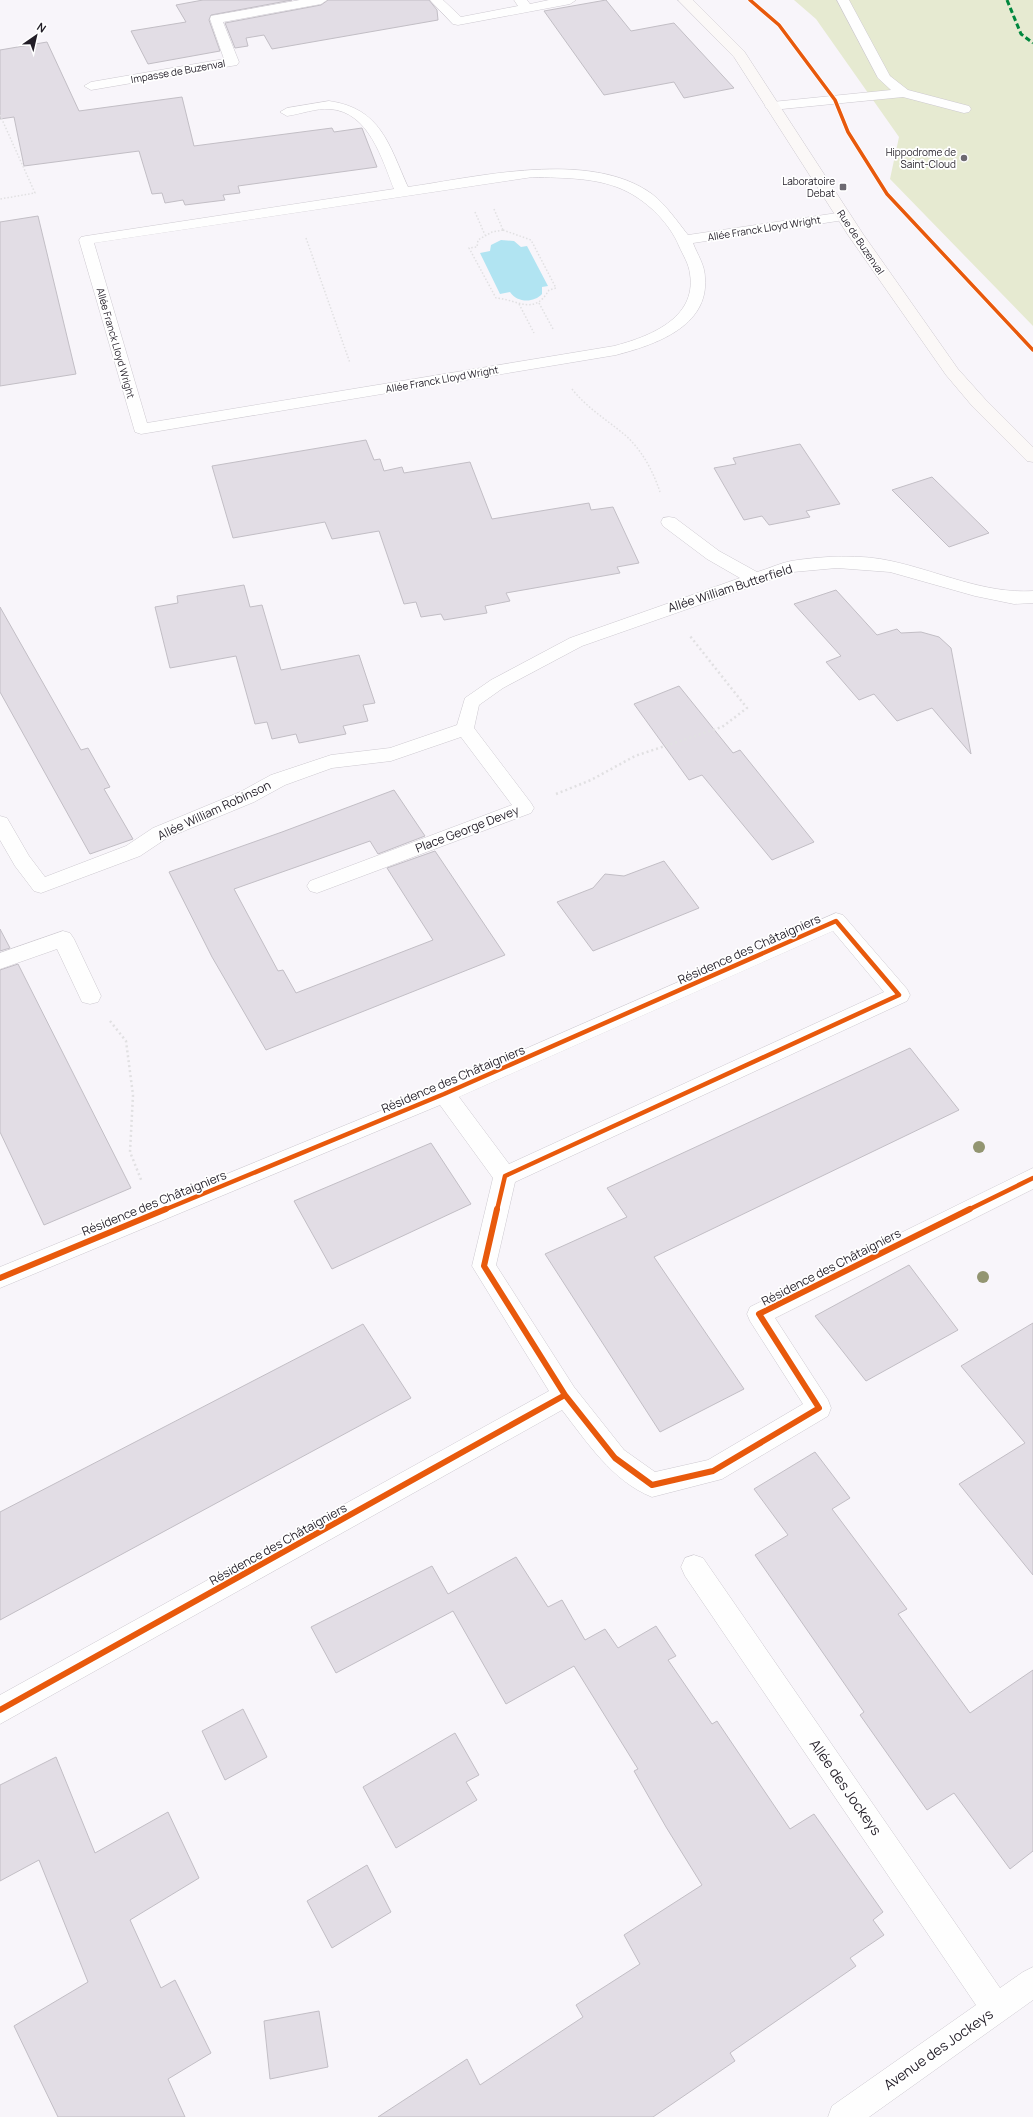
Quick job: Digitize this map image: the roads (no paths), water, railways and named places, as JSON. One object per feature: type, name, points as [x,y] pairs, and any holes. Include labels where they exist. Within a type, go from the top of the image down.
[{"type":"main road","name":"Rue de Buzenval","points":[[685,0],[739,54],[844,216],[952,372],[979,403],[1033,457]]},
{"type":"street","name":"Résidence des Châtaigniers","points":[[0,1278],[444,1094],[836,921],[899,995],[505,1176]]},
{"type":"street","points":[[0,961],[63,939],[90,996]]},
{"type":"street","name":"Résidence des Châtaigniers","points":[[444,1094],[505,1176],[484,1266],[565,1395],[615,1458],[652,1485],[713,1471],[819,1408],[759,1314],[1033,1178]]},
{"type":"street","name":"Résidence des Châtaigniers","points":[[0,1710],[565,1395]]},
{"type":"street","name":"Allée des Jockeys","points":[[694,1568],[996,2008]]},
{"type":"street","name":"Avenue des Jockeys","points":[[843,2117],[1033,1982]]},
{"type":"lane","name":"Impasse de Buzenval","points":[[91,86],[232,62],[216,19],[321,0]]},
{"type":"lane","points":[[436,0],[458,21],[524,4],[570,0]]},
{"type":"lane","points":[[842,0],[885,78],[903,94]]},
{"type":"lane","points":[[772,106],[903,94],[964,109]]},
{"type":"lane","points":[[287,112],[330,105],[357,112],[373,127],[403,193]]},
{"type":"lane","name":"Allée Franck Lloyd Wright","points":[[569,173],[604,178],[636,191],[658,207],[684,240],[698,276],[698,296],[691,310],[674,325],[647,342],[616,350],[141,430],[86,240],[533,174],[569,173]]},
{"type":"lane","name":"Allée Franck Lloyd Wright","points":[[684,240],[844,216]]},
{"type":"lane","points":[[669,522],[713,555],[755,579]]},
{"type":"lane","name":"Allée William Butterfield","points":[[465,729],[471,702],[497,684],[576,642],[669,608],[791,567],[837,562],[890,566],[975,590],[1014,598],[1033,597]]},
{"type":"lane","name":"Place George Devey","points":[[317,886],[524,808],[465,729]]},
{"type":"lane","name":"Allée William Robinson","points":[[0,823],[22,861],[41,886],[133,851],[160,833],[247,797],[278,780],[332,762],[391,754],[465,729]]},
{"type":"water","points":[[501,240],[514,241],[521,247],[527,246],[548,286],[542,287],[542,294],[539,297],[530,300],[521,300],[513,296],[510,292],[500,294],[480,253],[490,251],[491,245]]},
{"type":"place","name":"Hippodrome de Saint-Cloud","points":[[964,158]]},
{"type":"place","name":"Laboratoire Debat","points":[[843,187]]}]
